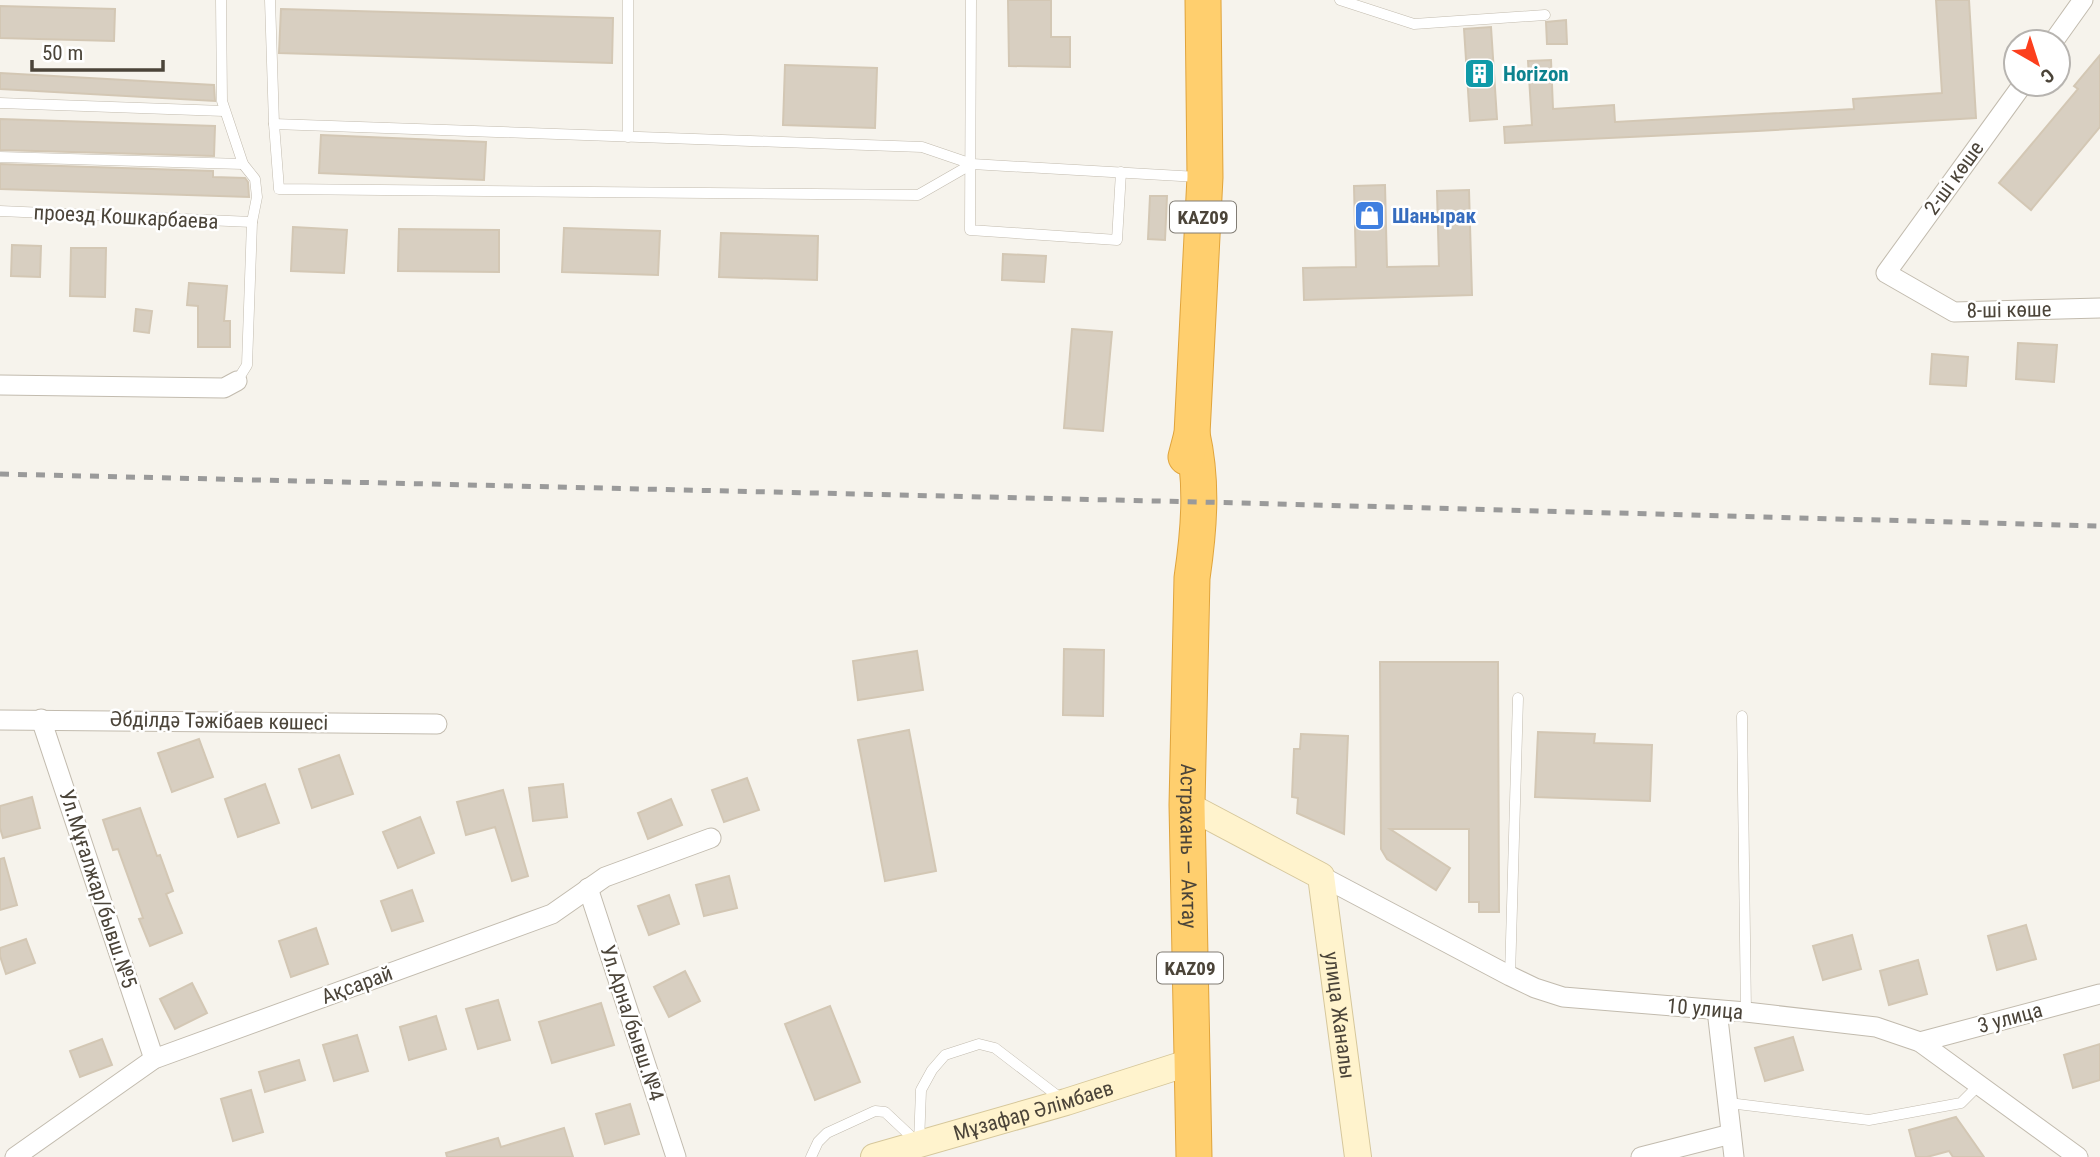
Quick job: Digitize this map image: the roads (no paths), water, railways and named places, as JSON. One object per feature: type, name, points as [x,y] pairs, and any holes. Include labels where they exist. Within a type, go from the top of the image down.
[{"type":"highway","name":"Астрахань — Актау","points":[[1194,1157],[1187,805],[1192,579],[1184,542],[1183,505],[1185,464],[1192,434],[1205,177],[1203,0]]},
{"type":"street","points":[[2063,28],[2083,0]]},
{"type":"street","name":"2-ші көше","points":[[1886,272],[2013,98]]},
{"type":"street","name":"8-шi көше","points":[[1886,272],[1954,312],[2100,308]]},
{"type":"street","points":[[0,385],[224,388],[237,381]]},
{"type":"street","name":"Ул.Мұғалжар/бывш.№5","points":[[41,719],[155,1059]]},
{"type":"street","name":"Әбділдә Тәжібаев көшесі","points":[[0,720],[437,724]]},
{"type":"street","points":[[1187,805],[1321,876]]},
{"type":"street","name":"Ақсарай","points":[[15,1157],[155,1059],[552,914],[606,877],[711,838]]},
{"type":"street","name":"10 улица","points":[[1321,876],[1510,976],[1563,997],[1746,1012],[1876,1027],[1920,1042],[2078,1157]]},
{"type":"street","name":"улица Жаналы","points":[[1321,876],[1358,1157]]},
{"type":"street","name":"Ул.Арна/бывш.№4","points":[[588,888],[676,1157]]},
{"type":"street","name":"3 улица","points":[[1920,1042],[2100,994]]},
{"type":"street","points":[[1717,1010],[1734,1157]]},
{"type":"street","name":"Мұзафар Әлімбаев","points":[[874,1157],[1066,1102],[1191,1062]]},
{"type":"street","points":[[1641,1157],[1731,1134]]},
{"type":"lane","points":[[221,0],[222,101],[243,164],[255,178],[257,197],[251,222],[247,365],[237,381]]},
{"type":"lane","points":[[270,0],[279,189],[918,195],[972,164]]},
{"type":"lane","points":[[628,0],[628,137]]},
{"type":"lane","points":[[971,0],[970,230],[1117,240],[1121,172]]},
{"type":"lane","points":[[1340,0],[1413,24],[1545,15]]},
{"type":"lane","points":[[0,103],[224,111]]},
{"type":"lane","points":[[274,124],[922,147],[972,164],[1205,177]]},
{"type":"lane","points":[[0,157],[243,164]]},
{"type":"lane","name":"проезд Кошкарбаева","points":[[0,211],[251,222]]},
{"type":"lane","points":[[1510,976],[1518,698]]},
{"type":"lane","points":[[1742,716],[1746,1012]]},
{"type":"lane","points":[[919,1144],[922,1090],[932,1070],[945,1055],[979,1044],[995,1048],[1066,1102]]},
{"type":"lane","points":[[1729,1103],[1869,1120],[1961,1102],[1979,1086]]},
{"type":"lane","points":[[811,1157],[818,1142],[827,1133],[875,1111],[886,1112],[919,1144]]},
{"type":"railway","points":[[0,474],[2100,526]]},
{"type":"place","name":"Horizon","points":[[1480,74]]},
{"type":"place","name":"Шанырак","points":[[1369,216]]}]
